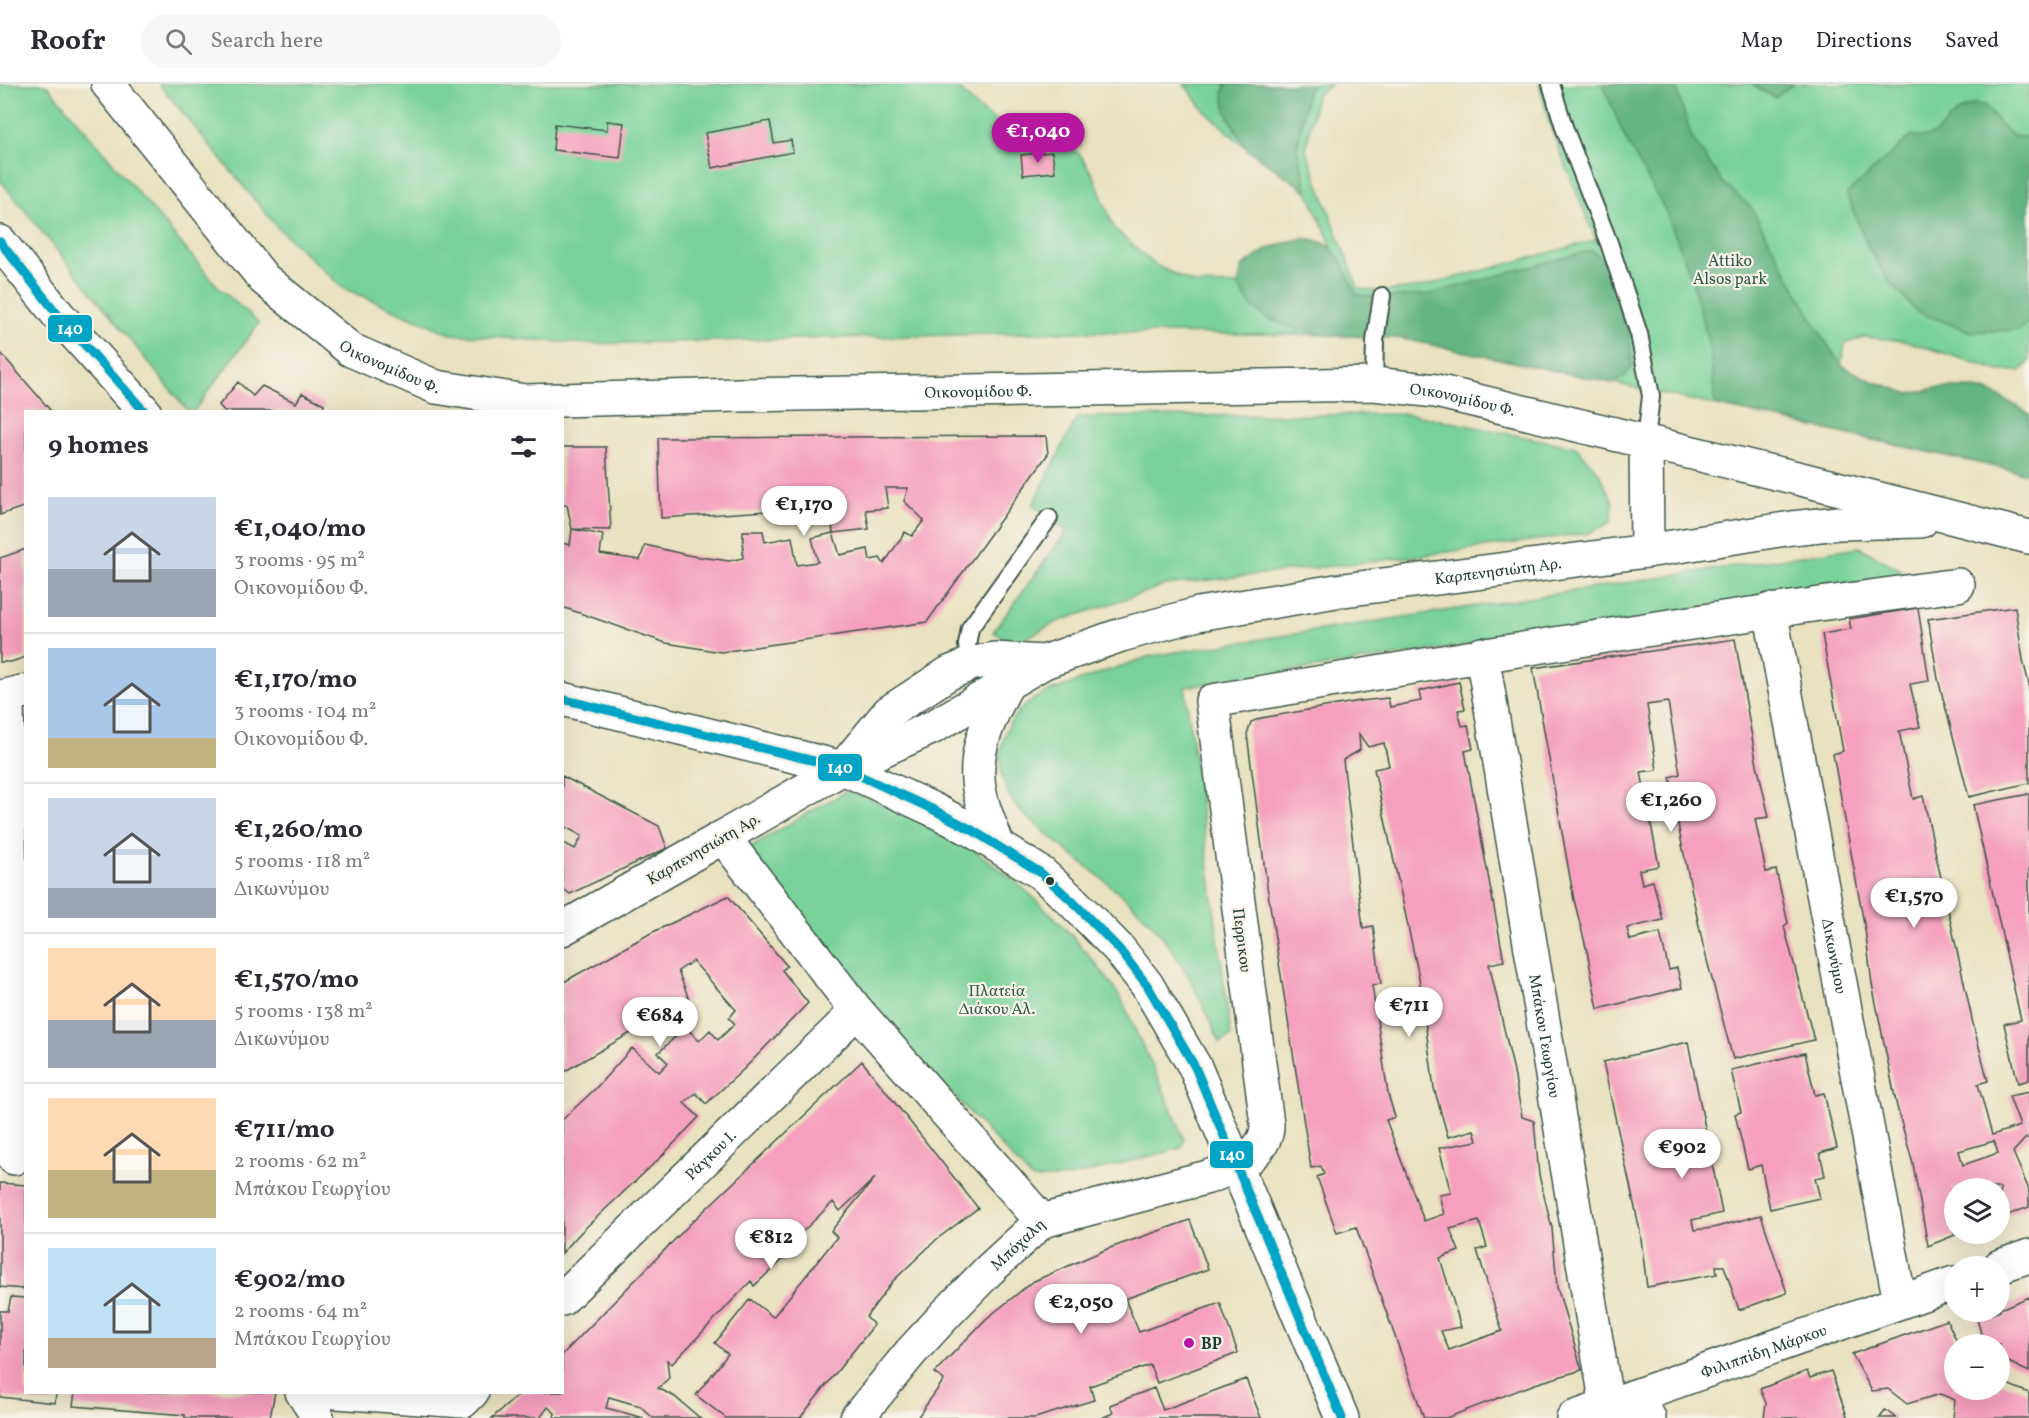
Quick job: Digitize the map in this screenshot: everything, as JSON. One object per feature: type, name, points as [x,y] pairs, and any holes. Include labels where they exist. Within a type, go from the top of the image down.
[{"type":"street","name":"Οικονομίδου Φ.","points":[[108,84],[264,279],[351,350],[436,387],[525,401],[1374,384],[1436,391],[1960,520]]},
{"type":"street","points":[[0,242],[59,316],[143,410]]},
{"type":"street","points":[[1646,441],[1647,551]]},
{"type":"street","points":[[1960,520],[2029,537]]},
{"type":"street","name":"Καρπενησιώτη Αρ.","points":[[564,928],[843,768],[933,727],[1044,662],[1121,635],[1198,614],[1347,589],[1647,551],[1792,528],[1838,523],[1960,520]]},
{"type":"street","points":[[1482,654],[1770,610],[1958,585]]},
{"type":"street","name":"Δικωνύμου","points":[[1770,610],[1900,1302]]},
{"type":"street","name":"Περρικου","points":[[1237,1166],[1250,1158],[1257,1150],[1264,1140],[1267,1125],[1212,701],[1482,654]]},
{"type":"street","name":"Μπάκου Γεωργίου","points":[[1482,654],[1609,1412]]},
{"type":"street","name":"Καρπενησιώτη Αρ.","points":[[843,768],[890,712],[948,673],[993,659],[1044,662]]},
{"type":"street","points":[[998,846],[981,799],[977,775],[984,733],[1007,684]]},
{"type":"street","points":[[11,694],[13,1158]]},
{"type":"street","points":[[564,699],[843,768],[972,830],[1041,873],[1072,901],[1119,949],[1147,985],[1196,1067],[1342,1418]]},
{"type":"street","points":[[723,837],[858,1011],[1042,1221]]},
{"type":"street","name":"Ράγκου Ι.","points":[[564,1297],[858,1011]]},
{"type":"street","name":"Μπόχαλη","points":[[857,1418],[911,1352],[947,1313],[1042,1221],[1208,1177],[1237,1166]]},
{"type":"street","points":[[2010,1263],[2029,1256]]},
{"type":"street","name":"Φιλιππίδη Μάρκου","points":[[1573,1418],[1609,1412],[1944,1286]]},
{"type":"street","points":[[303,1394],[317,1418]]},
{"type":"street","points":[[357,1394],[461,1404]]},
{"type":"street","points":[[1609,1412],[1649,1418]]},
{"type":"lane","points":[[1551,84],[1565,130],[1609,243],[1639,334],[1652,396],[1646,441]]},
{"type":"lane","points":[[1374,384],[1375,341],[1382,296]]},
{"type":"lane","points":[[971,664],[967,645],[970,628],[1049,518]]},
{"type":"green space","points":[[0,84],[46,84],[218,287],[259,323],[195,410],[187,410],[0,180]]},
{"type":"green space","name":"Attiko Alsos park","points":[[159,84],[954,84],[976,106],[996,121],[1029,127],[1080,154],[1094,177],[1114,228],[1155,265],[1195,284],[1238,285],[1242,267],[1278,245],[1299,239],[1309,239],[1332,247],[1308,192],[1297,149],[1307,91],[1316,84],[1331,84],[1316,96],[1306,150],[1358,288],[1378,292],[1421,287],[1596,240],[1551,129],[1539,84],[1752,84],[1775,98],[1792,84],[2029,84],[2029,136],[2013,135],[2004,129],[1993,115],[1958,112],[1938,133],[1929,138],[1917,137],[1847,194],[1867,245],[1888,280],[2018,330],[2029,322],[2029,362],[2020,371],[2000,371],[1906,341],[1863,337],[1845,344],[1841,365],[1867,379],[1910,394],[1936,388],[1989,391],[2027,412],[2029,414],[2029,474],[1399,338],[1073,332],[589,344],[451,334],[343,288],[278,228]]},
{"type":"green space","points":[[1184,84],[1226,84],[1227,111],[1248,150],[1204,110]]},
{"type":"green space","points":[[1226,84],[1316,84],[1307,91],[1297,149],[1308,192],[1248,150],[1227,114],[1223,94]]},
{"type":"green space","points":[[1603,84],[1675,84],[1692,138],[1723,183],[1751,207],[1819,331],[1841,365],[1867,379],[1910,394],[1936,388],[1989,391],[2027,412],[2029,414],[2029,474],[1715,405],[1710,350],[1691,276],[1667,214],[1624,136]]},
{"type":"green space","points":[[1752,84],[1792,84],[1775,98]]},
{"type":"green space","points":[[1974,104],[1985,105],[1998,123],[2009,133],[2021,137],[2029,136],[2029,322],[2018,330],[1972,332],[1917,312],[1888,280],[1867,245],[1847,194],[1912,135],[1926,137],[1932,135],[1959,112]]},
{"type":"green space","points":[[1302,238],[1315,241],[1333,250],[1343,264],[1356,294],[1379,298],[1430,294],[1592,250],[1602,259],[1617,287],[1627,321],[1632,367],[1625,376],[1613,383],[1399,338],[1323,335],[1265,317],[1250,305],[1238,285],[1242,267],[1267,249]]},
{"type":"green space","points":[[1410,414],[1576,447],[1599,473],[1613,503],[1611,522],[1589,533],[1418,556],[1166,585],[1057,622],[1015,644],[993,632],[1067,531],[1033,505],[1077,417]]},
{"type":"green space","points":[[1859,547],[1918,579],[1185,687],[1231,1036],[1220,1043],[1192,983],[1166,941],[1130,902],[1021,812],[1007,790],[1002,775],[1000,760],[1002,744],[1015,717],[1026,705],[1051,691],[1151,656]]},
{"type":"green space","name":"Πλατεία Διάκου Αλ.","points":[[846,791],[918,819],[969,847],[1021,886],[1072,936],[1103,973],[1125,1006],[1179,1126],[1184,1140],[1181,1148],[1070,1177],[1032,1179],[868,1004],[743,851]]},
{"type":"building","points":[[607,121],[624,123],[620,158],[553,150],[555,124],[607,130]]},
{"type":"building","points":[[770,121],[774,143],[791,140],[793,152],[712,168],[705,133]]},
{"type":"building","points":[[1052,152],[1055,172],[1023,175],[1021,155]]},
{"type":"building","points":[[0,352],[50,410],[24,410],[24,507],[0,515]]},
{"type":"building","points":[[238,382],[253,396],[262,386],[296,403],[302,393],[324,404],[323,410],[223,410],[219,405]]},
{"type":"building","points":[[1046,436],[1048,454],[927,622],[721,652],[666,643],[564,608],[564,544],[570,545],[572,529],[603,535],[600,554],[640,560],[645,545],[687,555],[729,561],[743,558],[743,531],[763,531],[765,542],[792,537],[797,565],[818,562],[812,538],[833,533],[830,507],[661,518],[658,438]],"holes":[[[885,488],[908,488],[904,501],[924,520],[912,536],[905,532],[884,564],[880,558],[870,560],[868,549],[840,555],[833,533],[869,529],[866,510],[888,508]]]},
{"type":"building","points":[[564,447],[606,447],[611,530],[572,529],[567,505],[564,505]]},
{"type":"building","points":[[24,550],[24,658],[11,662],[0,662],[0,558]]},
{"type":"building","points":[[2015,607],[2029,684],[2029,783],[1969,797],[1938,679],[1928,619]]},
{"type":"building","points":[[1918,608],[1929,681],[1910,684],[1920,727],[1899,731],[1913,799],[1923,796],[1974,1028],[1988,1081],[1978,1084],[1992,1135],[2020,1126],[2009,1096],[2029,1092],[2029,1140],[2026,1138],[2013,1152],[2029,1190],[2029,1207],[2010,1214],[2010,1178],[1944,1178],[1944,1240],[1928,1246],[1913,1164],[1897,1107],[1872,984],[1865,929],[1833,754],[1843,751],[1822,634],[1851,629],[1849,619]],"holes":[[[1994,1141],[1998,1153],[1963,1165],[1959,1151]]]},
{"type":"building","points":[[1735,639],[1756,760],[1769,817],[1755,819],[1766,872],[1776,870],[1788,923],[1784,926],[1814,1040],[1733,1059],[1703,945],[1680,835],[1670,777],[1680,774],[1668,702],[1647,705],[1657,770],[1641,772],[1659,866],[1639,870],[1642,884],[1653,881],[1663,920],[1627,928],[1630,940],[1660,933],[1669,970],[1677,968],[1682,988],[1598,1009],[1574,900],[1533,668]]},
{"type":"building","points":[[1459,682],[1465,709],[1458,710],[1462,726],[1468,725],[1473,749],[1465,751],[1504,961],[1489,964],[1522,1117],[1534,1121],[1539,1175],[1552,1228],[1557,1287],[1582,1370],[1535,1384],[1446,1418],[1424,1418],[1356,1227],[1337,1233],[1317,1177],[1324,1174],[1321,1166],[1311,1168],[1267,886],[1247,734],[1251,722],[1261,718],[1388,698],[1390,707],[1421,701],[1419,691]],"holes":[[[1359,734],[1368,747],[1384,743],[1389,766],[1374,769],[1419,977],[1434,1088],[1448,1137],[1474,1130],[1477,1141],[1439,1148],[1451,1193],[1439,1195],[1444,1214],[1424,1221],[1386,1120],[1395,1117],[1388,1094],[1372,985],[1381,984],[1373,926],[1363,928],[1343,760],[1360,750]],[[1479,1221],[1487,1247],[1477,1250],[1502,1331],[1449,1350],[1441,1331],[1461,1327],[1440,1258],[1459,1251],[1450,1229]]]},
{"type":"building","points":[[24,733],[24,761],[20,735]]},
{"type":"building","points":[[564,777],[659,826],[667,848],[570,894],[564,890],[564,843],[575,849],[582,836],[564,826]]},
{"type":"building","points":[[2029,794],[2029,1080],[2018,1083],[2004,1024],[2021,1020],[1973,805]]},
{"type":"building","points":[[728,896],[787,966],[782,970],[808,1003],[745,1068],[706,1104],[696,1093],[684,1103],[699,1117],[564,1251],[564,1118],[595,1089],[632,1048],[659,1072],[668,1063],[658,1053],[686,1027],[699,1041],[710,1030],[718,1040],[735,1024],[729,1018],[736,1010],[693,961],[678,971],[689,999],[564,1072],[564,982],[651,933]]},
{"type":"building","points":[[1688,1042],[1722,1213],[1692,1220],[1694,1230],[1713,1228],[1761,1215],[1787,1293],[1739,1310],[1724,1266],[1716,1266],[1717,1274],[1647,1287],[1640,1231],[1603,1062]]},
{"type":"building","points":[[1805,1053],[1815,1095],[1824,1093],[1837,1148],[1820,1153],[1825,1176],[1815,1178],[1820,1198],[1770,1209],[1761,1165],[1748,1169],[1735,1114],[1741,1112],[1731,1070]]},
{"type":"building","points":[[862,1061],[978,1208],[937,1239],[893,1281],[866,1317],[874,1325],[800,1418],[726,1418],[696,1395],[728,1354],[715,1343],[750,1299],[773,1317],[837,1237],[831,1231],[875,1178],[840,1211],[833,1202],[792,1242],[796,1247],[754,1286],[751,1281],[672,1364],[667,1360],[669,1378],[658,1388],[675,1397],[700,1418],[653,1418],[640,1406],[609,1397],[606,1408],[644,1418],[554,1418],[555,1413],[548,1407],[540,1418],[492,1418],[520,1394],[564,1394],[564,1353],[692,1222]]},
{"type":"building","points":[[0,1183],[24,1185],[23,1289],[0,1287]]},
{"type":"building","points":[[1190,1220],[1208,1269],[1125,1299],[1139,1332],[1220,1303],[1238,1353],[1157,1383],[1150,1365],[1090,1386],[1094,1400],[1035,1418],[917,1418],[944,1380],[934,1373],[986,1319],[1032,1282],[1107,1249]]},
{"type":"building","points":[[11,1297],[24,1298],[24,1394],[56,1394],[55,1403],[0,1397],[0,1311],[8,1311]]},
{"type":"building","points":[[2029,1297],[2029,1372],[2010,1363],[2010,1334],[1981,1334],[1978,1322],[2010,1322],[2010,1305]]},
{"type":"building","points":[[1944,1321],[1948,1322],[1953,1334],[1944,1334],[1944,1396],[1940,1394],[1907,1404],[1888,1389],[1872,1391],[1852,1354]]},
{"type":"building","points":[[1807,1371],[1810,1378],[1831,1371],[1847,1416],[1845,1418],[1764,1418],[1766,1403],[1760,1389]]},
{"type":"building","points":[[1246,1379],[1261,1418],[1102,1418],[1113,1413],[1110,1405],[1154,1388],[1163,1410]]},
{"type":"building","points":[[2010,1385],[2029,1393],[2029,1418],[1953,1418],[1955,1400],[2010,1400]]},
{"type":"building","points":[[75,1394],[275,1394],[270,1418],[185,1418],[185,1415],[73,1406]]},
{"type":"building","points":[[1885,1410],[1896,1418],[1879,1418]]},
{"type":"transit line","name":"140","points":[[0,242],[59,316],[143,410]]},
{"type":"transit line","name":"140","points":[[564,699],[843,768],[972,830],[1041,873],[1072,901],[1119,949],[1147,985],[1195,1067],[1342,1418]]},
{"type":"place","name":"BP","points":[[1189,1343]]}]
